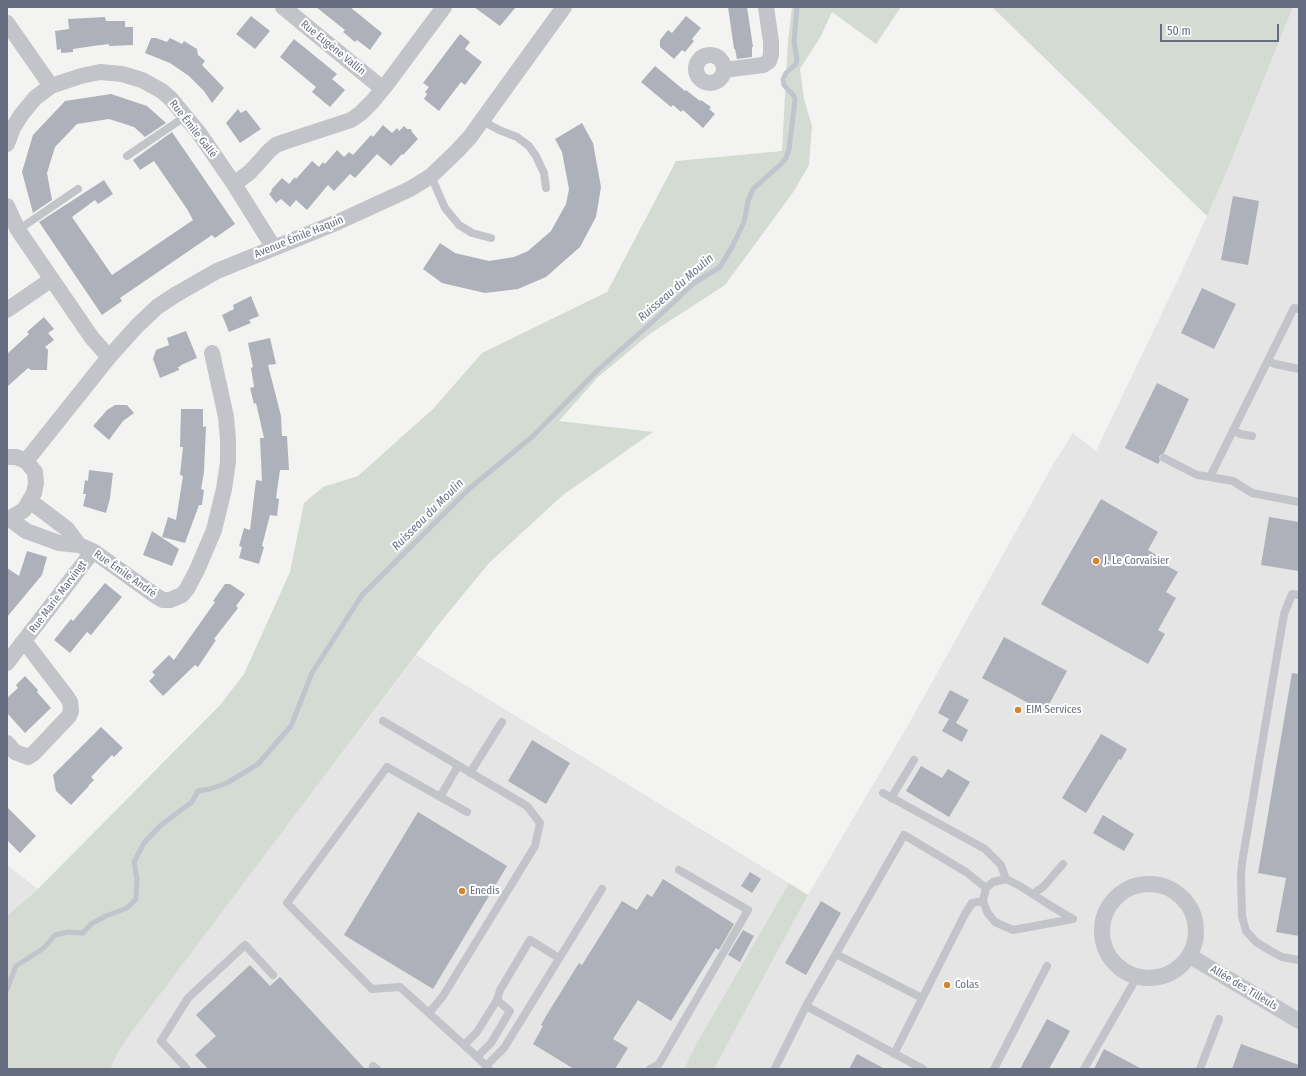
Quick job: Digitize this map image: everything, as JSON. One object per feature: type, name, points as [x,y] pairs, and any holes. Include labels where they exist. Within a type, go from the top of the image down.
[{"type":"street","name":"Rue Eugène Vallin","points":[[283,7],[383,89]]},
{"type":"street","points":[[234,184],[250,172],[269,151],[276,146],[351,120],[372,102],[383,89],[444,7]]},
{"type":"street","name":"Avenue Émile Haquin","points":[[26,461],[109,357],[137,326],[157,307],[217,270],[338,222],[410,189],[432,176],[457,151],[564,7]]},
{"type":"street","points":[[724,70],[763,65],[769,61],[771,55],[771,42],[766,7]]},
{"type":"street","points":[[7,23],[51,86]]},
{"type":"street","name":"Rue Émile Gallé","points":[[7,144],[13,128],[24,111],[35,98],[51,86],[81,76],[100,72],[122,74],[142,80],[162,92],[186,116],[234,184],[274,248]]},
{"type":"street","points":[[7,206],[18,230],[92,338],[109,357]]},
{"type":"street","points":[[7,310],[52,279]]},
{"type":"street","name":"Rue Émile André","points":[[30,501],[67,529],[86,548],[156,596],[163,600],[176,598],[187,589],[207,549],[214,530],[224,489],[228,462],[226,417],[212,353]]},
{"type":"street","points":[[7,457],[16,456],[26,461],[35,472],[36,483],[34,493],[24,510],[8,520]]},
{"type":"street","name":"Rue Émile André","points":[[8,520],[26,531],[59,543],[86,548]]},
{"type":"street","name":"Rue Marie Marvingt","points":[[7,663],[86,548]]},
{"type":"street","name":"Rue Marie Marvingt","points":[[7,743],[15,752],[28,756],[34,753],[69,716],[71,710],[70,702],[67,697],[28,646],[22,643]]},
{"type":"street","points":[[1153,884],[1162,886],[1172,890],[1186,902],[1193,914],[1196,924],[1195,941],[1190,956],[1176,970],[1168,975],[1148,979],[1137,977],[1127,974],[1119,968],[1106,951],[1102,931],[1106,913],[1111,904],[1120,894],[1131,888],[1153,884]]},
{"type":"street","name":"Allée des Tilleuls","points":[[1190,956],[1299,1021]]},
{"type":"lane","points":[[127,156],[186,116]]},
{"type":"lane","points":[[481,120],[499,130],[517,137],[529,146],[536,156],[544,173],[546,188]]},
{"type":"lane","points":[[432,176],[445,208],[459,225],[472,233],[490,238]]},
{"type":"lane","points":[[18,230],[78,189]]},
{"type":"lane","points":[[1210,477],[1294,308],[1299,309]]},
{"type":"lane","points":[[1268,361],[1299,369]]},
{"type":"lane","points":[[1233,430],[1240,434],[1252,436]]},
{"type":"lane","points":[[1164,458],[1197,475],[1233,481],[1252,493],[1299,502]]},
{"type":"lane","points":[[1299,595],[1292,594],[1284,614],[1241,876],[1242,916],[1246,931],[1256,942],[1269,950],[1282,957],[1299,960]]},
{"type":"lane","points":[[383,721],[526,806],[540,823],[535,846],[443,996],[429,1013]]},
{"type":"lane","points":[[470,773],[502,722]]},
{"type":"lane","points":[[891,798],[914,760]]},
{"type":"lane","points":[[440,797],[458,766]]},
{"type":"lane","points":[[467,812],[387,767],[287,903],[372,989],[400,987],[464,1044],[488,1068],[504,1048],[602,889]]},
{"type":"lane","points":[[883,793],[985,849],[1001,864],[1006,879]]},
{"type":"lane","points":[[775,1068],[806,1006],[904,835],[966,872],[986,888]]},
{"type":"lane","points":[[1033,894],[1044,886],[1063,864]]},
{"type":"lane","points":[[650,1069],[659,1064],[748,910],[679,870]]},
{"type":"lane","points":[[1006,879],[1073,919],[1014,930],[995,922],[987,912],[983,902],[986,888],[993,882],[1006,879]]},
{"type":"lane","points":[[894,1054],[965,914],[972,903],[983,902]]},
{"type":"lane","points":[[464,1044],[477,1032],[530,940],[560,958]]},
{"type":"lane","points":[[187,1069],[160,1041],[188,998],[245,945],[273,975]]},
{"type":"lane","points":[[836,954],[922,998]]},
{"type":"lane","points":[[994,1069],[1047,966]]},
{"type":"lane","points":[[1084,1069],[1137,977]]},
{"type":"lane","points":[[477,1057],[491,1043],[510,1011],[496,1000]]},
{"type":"lane","points":[[806,1006],[923,1069]]},
{"type":"lane","points":[[1200,1069],[1219,1019]]},
{"type":"shaded area","points":[[792,7],[901,7],[876,44],[832,12],[821,36],[800,69],[804,99],[812,126],[809,165],[794,191],[725,285],[651,333],[598,377],[559,421],[653,432],[563,495],[489,563],[439,624],[131,1033],[117,1054],[110,1069],[7,1069],[7,916],[38,889],[221,704],[244,674],[290,572],[304,503],[323,487],[358,476],[433,409],[482,353],[607,292],[676,161],[782,151],[788,41]]},
{"type":"shaded area","points":[[992,7],[1293,7],[1225,176],[1207,216]]},
{"type":"shaded area","points":[[1293,7],[1299,7],[1299,1069],[714,1069],[808,895],[907,727],[1054,463],[1073,433],[1096,451],[1184,267],[1225,176]]},
{"type":"shaded area","points":[[416,655],[789,883],[695,1046],[684,1069],[110,1069],[117,1054],[131,1033]]},
{"type":"shaded area","points":[[7,865],[38,889],[7,916]]},
{"type":"shaded area","points":[[789,883],[808,895],[714,1069],[684,1069],[695,1046]]},
{"type":"building","points":[[316,7],[350,7],[382,33],[370,50],[357,40],[355,42],[343,32],[345,30]]},
{"type":"building","points":[[474,7],[516,7],[500,26]]},
{"type":"building","points":[[728,7],[747,7],[753,47],[752,57],[737,59],[734,49]]},
{"type":"building","points":[[251,16],[270,31],[255,49],[236,34]]},
{"type":"building","points":[[686,16],[701,28],[692,39],[694,41],[685,52],[682,50],[674,59],[660,47],[660,40],[668,30],[672,33]]},
{"type":"building","points":[[105,17],[106,21],[125,21],[125,27],[133,27],[133,45],[109,46],[109,44],[73,49],[73,52],[61,53],[61,49],[57,50],[55,31],[69,29],[68,19]]},
{"type":"building","points":[[460,34],[470,42],[465,49],[482,62],[465,85],[461,82],[439,111],[424,99],[427,94],[425,92],[429,87],[423,83]]},
{"type":"building","points":[[151,38],[156,38],[167,42],[170,38],[182,44],[184,41],[197,49],[198,55],[205,61],[202,65],[224,88],[212,103],[204,91],[189,76],[170,63],[145,53]]},
{"type":"building","points":[[294,39],[337,74],[332,79],[345,90],[330,107],[312,92],[316,87],[280,57]]},
{"type":"building","points":[[655,66],[685,91],[686,90],[700,101],[701,100],[711,107],[709,109],[715,114],[703,128],[683,110],[681,112],[673,105],[671,107],[641,82]]},
{"type":"building","points":[[111,94],[147,106],[166,123],[145,137],[134,127],[109,119],[77,124],[55,147],[47,173],[52,200],[33,213],[22,172],[33,135],[65,101]]},
{"type":"building","points":[[238,109],[241,113],[246,110],[261,129],[240,143],[226,123]]},
{"type":"building","points":[[582,123],[593,143],[601,187],[596,217],[580,247],[546,277],[518,289],[485,293],[442,283],[423,269],[440,243],[455,253],[489,261],[514,257],[528,251],[551,231],[566,204],[569,189],[562,152],[555,139]]},
{"type":"building","points":[[383,125],[392,133],[397,128],[399,131],[404,126],[407,129],[411,129],[418,139],[391,166],[377,154],[355,178],[350,174],[334,191],[328,185],[307,210],[296,200],[290,207],[281,199],[276,203],[269,194],[282,178],[289,184],[295,177],[296,179],[312,161],[319,167],[323,162],[325,164],[337,150],[344,157],[349,152],[353,155],[371,135],[373,137]]},
{"type":"building","points":[[172,132],[235,224],[215,238],[212,235],[120,298],[122,301],[102,315],[39,222],[104,180],[113,194],[98,204],[95,200],[72,217],[112,275],[193,220],[154,161],[140,170],[133,160]]},
{"type":"building","points":[[1233,196],[1259,201],[1248,265],[1221,260]]},
{"type":"building","points":[[1202,288],[1236,304],[1214,349],[1181,333]]},
{"type":"building","points":[[251,296],[259,316],[249,320],[251,323],[229,332],[222,315],[234,309],[233,305]]},
{"type":"building","points":[[44,317],[54,329],[48,333],[54,340],[45,347],[48,350],[47,370],[31,370],[28,368],[7,387],[7,354],[29,334],[27,332]]},
{"type":"building","points":[[186,331],[197,358],[178,367],[179,370],[160,378],[153,359],[156,350],[169,345],[167,338]]},
{"type":"building","points":[[270,338],[276,364],[268,365],[281,416],[282,436],[287,436],[289,470],[280,470],[276,498],[279,499],[277,516],[270,515],[259,564],[239,558],[242,547],[239,546],[244,528],[250,530],[256,480],[262,481],[260,438],[264,438],[256,403],[254,404],[250,388],[254,387],[251,368],[253,367],[248,343]]},
{"type":"building","points":[[1157,383],[1189,399],[1164,453],[1159,456],[1160,461],[1158,464],[1125,448]]},
{"type":"building","points":[[115,405],[127,405],[134,413],[123,421],[109,440],[93,426],[107,410]]},
{"type":"building","points":[[181,409],[203,409],[203,427],[206,426],[204,472],[201,489],[204,490],[202,505],[199,505],[185,543],[162,537],[168,517],[176,520],[183,476],[180,475],[183,447],[180,447]]},
{"type":"building","points":[[89,470],[113,473],[110,498],[106,513],[83,506],[86,494],[83,494],[85,480],[88,481]]},
{"type":"building","points":[[1101,499],[1158,532],[1148,550],[1166,561],[1164,564],[1178,572],[1166,592],[1176,598],[1158,630],[1165,634],[1148,664],[1041,604]]},
{"type":"building","points":[[1269,517],[1299,522],[1299,571],[1261,565]]},
{"type":"building","points":[[152,531],[179,549],[172,566],[143,555]]},
{"type":"building","points":[[27,551],[47,557],[42,575],[7,617],[7,568],[19,576]]},
{"type":"building","points":[[105,583],[122,597],[91,635],[87,632],[70,653],[54,640],[71,619],[73,621]]},
{"type":"building","points":[[225,584],[230,584],[245,594],[236,606],[238,608],[214,639],[216,640],[198,667],[195,665],[163,696],[149,681],[155,675],[152,672],[169,655],[174,660],[215,602],[213,601]]},
{"type":"building","points":[[1004,637],[1067,671],[1045,712],[982,678]]},
{"type":"building","points":[[1292,673],[1299,674],[1299,936],[1276,932],[1286,878],[1258,873]]},
{"type":"building","points":[[25,676],[38,690],[37,692],[51,708],[25,733],[7,713],[7,698],[18,688],[16,685]]},
{"type":"building","points":[[950,690],[969,700],[956,723],[968,730],[962,742],[942,731],[949,719],[938,713]]},
{"type":"building","points":[[101,727],[123,748],[114,757],[112,755],[91,777],[94,780],[71,805],[56,791],[53,775]]},
{"type":"building","points":[[1101,734],[1127,749],[1121,760],[1119,759],[1086,813],[1062,798]]},
{"type":"building","points":[[532,740],[570,763],[546,804],[508,781]]},
{"type":"building","points":[[921,766],[942,778],[948,769],[970,782],[949,817],[906,791]]},
{"type":"building","points":[[7,807],[36,836],[20,853],[7,840]]},
{"type":"building","points":[[418,812],[507,866],[433,989],[344,935]]},
{"type":"building","points":[[1103,815],[1134,834],[1124,851],[1093,833]]},
{"type":"building","points":[[750,872],[761,879],[752,893],[741,886]]},
{"type":"building","points":[[663,879],[734,924],[719,950],[716,948],[671,1021],[638,1000],[613,1039],[628,1048],[615,1069],[574,1069],[533,1044],[543,1026],[541,1025],[546,1016],[579,963],[582,965],[622,901],[637,910],[647,894],[652,897]]},
{"type":"building","points":[[821,901],[841,913],[806,975],[785,963]]},
{"type":"building","points":[[743,930],[754,936],[740,962],[728,955]]},
{"type":"building","points":[[250,965],[270,986],[280,977],[365,1069],[208,1069],[195,1055],[216,1036],[196,1015]]},
{"type":"building","points":[[1047,1019],[1070,1031],[1049,1069],[1020,1069]]},
{"type":"building","points":[[1241,1044],[1299,1065],[1299,1069],[1232,1069]]},
{"type":"building","points":[[1104,1049],[1142,1069],[1094,1069]]},
{"type":"building","points":[[857,1054],[885,1069],[849,1069]]},
{"type":"waterway","name":"Ruisseau du Moulin","points":[[7,989],[16,966],[44,948],[55,935],[68,932],[83,933],[91,924],[106,916],[127,908],[136,899],[137,879],[134,862],[144,843],[161,825],[192,802],[198,791],[210,789],[227,783],[258,764],[291,726],[312,673],[362,595],[470,488],[533,436],[598,370],[694,283],[720,267],[744,222],[748,201],[753,189],[781,164],[786,158],[789,149],[795,100],[794,96],[784,85],[783,79],[786,73],[796,64],[797,60],[794,42],[797,7]]},
{"type":"place","name":"J. Le Corvaisier","points":[[1096,561]]},
{"type":"place","name":"EIM Services","points":[[1018,710]]},
{"type":"place","name":"Enedis","points":[[462,891]]},
{"type":"place","name":"Colas","points":[[947,985]]}]
